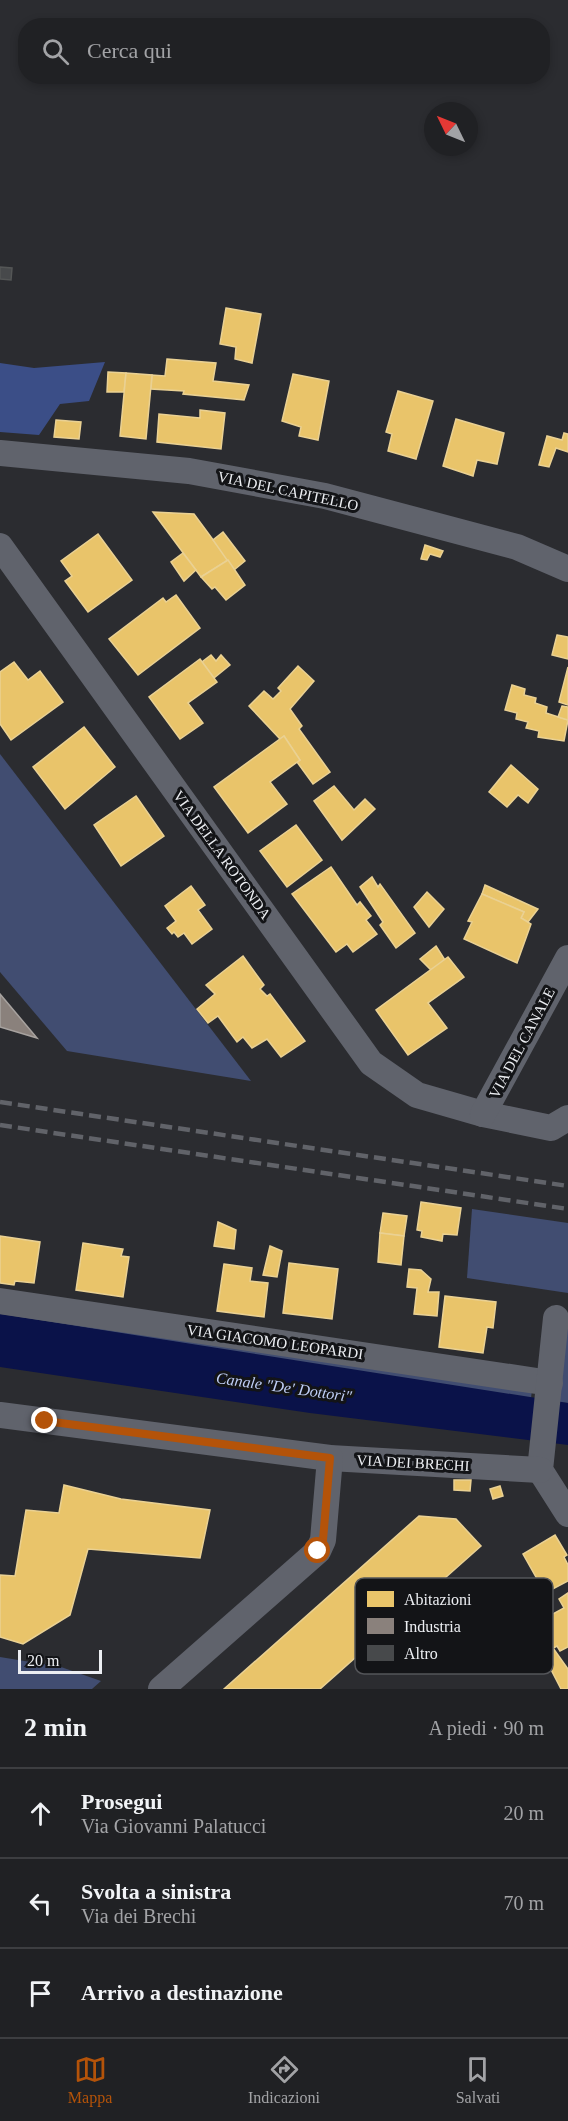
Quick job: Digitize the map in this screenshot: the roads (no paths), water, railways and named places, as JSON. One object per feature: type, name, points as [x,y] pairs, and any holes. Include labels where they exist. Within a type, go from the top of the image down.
[{"type":"street","name":"VIA DEL CAPITELLO","points":[[0,453],[189,471],[325,496],[517,548],[568,569]]},
{"type":"street","name":"VIA DELLA ROTONDA","points":[[0,546],[371,1063],[417,1095],[483,1114]]},
{"type":"street","name":"VIA DEL CANALE","points":[[568,957],[483,1114],[551,1128],[568,1118]]},
{"type":"street","name":"VIA GIACOMO LEOPARDI","points":[[0,1301],[548,1392]]},
{"type":"street","points":[[556,1318],[540,1470],[568,1514]]},
{"type":"street","name":"VIA DEI BRECHI","points":[[0,1415],[330,1458],[540,1470]]},
{"type":"street","points":[[160,1689],[318,1551],[323,1540],[330,1458]]},
{"type":"water","name":"Canale \"De' Dottori\"","points":[[0,1314],[568,1403],[568,1445],[310,1413],[0,1367]]},
{"type":"railway","points":[[0,1102],[568,1186]]},
{"type":"railway","points":[[0,1125],[568,1209]]}]
